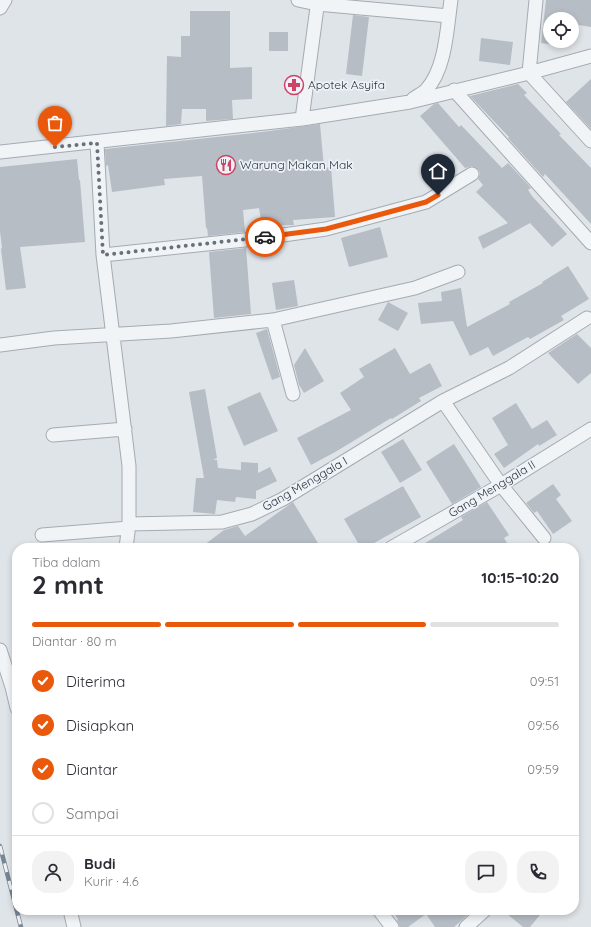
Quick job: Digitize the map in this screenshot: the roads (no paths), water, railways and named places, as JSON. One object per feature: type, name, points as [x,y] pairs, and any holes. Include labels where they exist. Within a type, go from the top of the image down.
[{"type":"street","points":[[0,8],[5,0]]},
{"type":"street","points":[[298,0],[448,16]]},
{"type":"street","points":[[410,102],[426,90],[436,76],[444,48],[451,0]]},
{"type":"street","points":[[536,0],[529,73],[591,141]]},
{"type":"street","points":[[302,119],[318,2]]},
{"type":"street","points":[[0,152],[97,143],[302,119],[410,102],[454,90],[529,73],[591,56]]},
{"type":"street","points":[[454,90],[591,243]]},
{"type":"street","points":[[97,143],[103,255],[129,466],[129,526],[127,543]]},
{"type":"street","points":[[103,255],[254,239],[326,229],[426,202],[472,174]]},
{"type":"street","points":[[0,345],[54,338],[171,331],[273,320],[415,288],[458,272]]},
{"type":"street","name":"Gang Menggala I","points":[[42,535],[129,526],[222,522],[252,514],[283,499],[443,401],[509,368],[587,318]]},
{"type":"street","points":[[273,320],[293,394]]},
{"type":"street","points":[[443,401],[501,485],[544,538]]},
{"type":"street","points":[[53,435],[125,429]]},
{"type":"street","name":"Gang Menggala II","points":[[400,543],[501,485],[591,429]]},
{"type":"street","points":[[0,650],[12,687]]},
{"type":"street","points":[[71,915],[74,927]]},
{"type":"street","points":[[383,915],[392,927]]},
{"type":"street","points":[[466,927],[479,915]]},
{"type":"railway","points":[[0,846],[12,892]]},
{"type":"railway","points":[[18,915],[21,927]]},
{"type":"place","name":"Apotek Asyifa","points":[[294,85]]},
{"type":"place","name":"Warung Makan Mak","points":[[226,165]]}]
